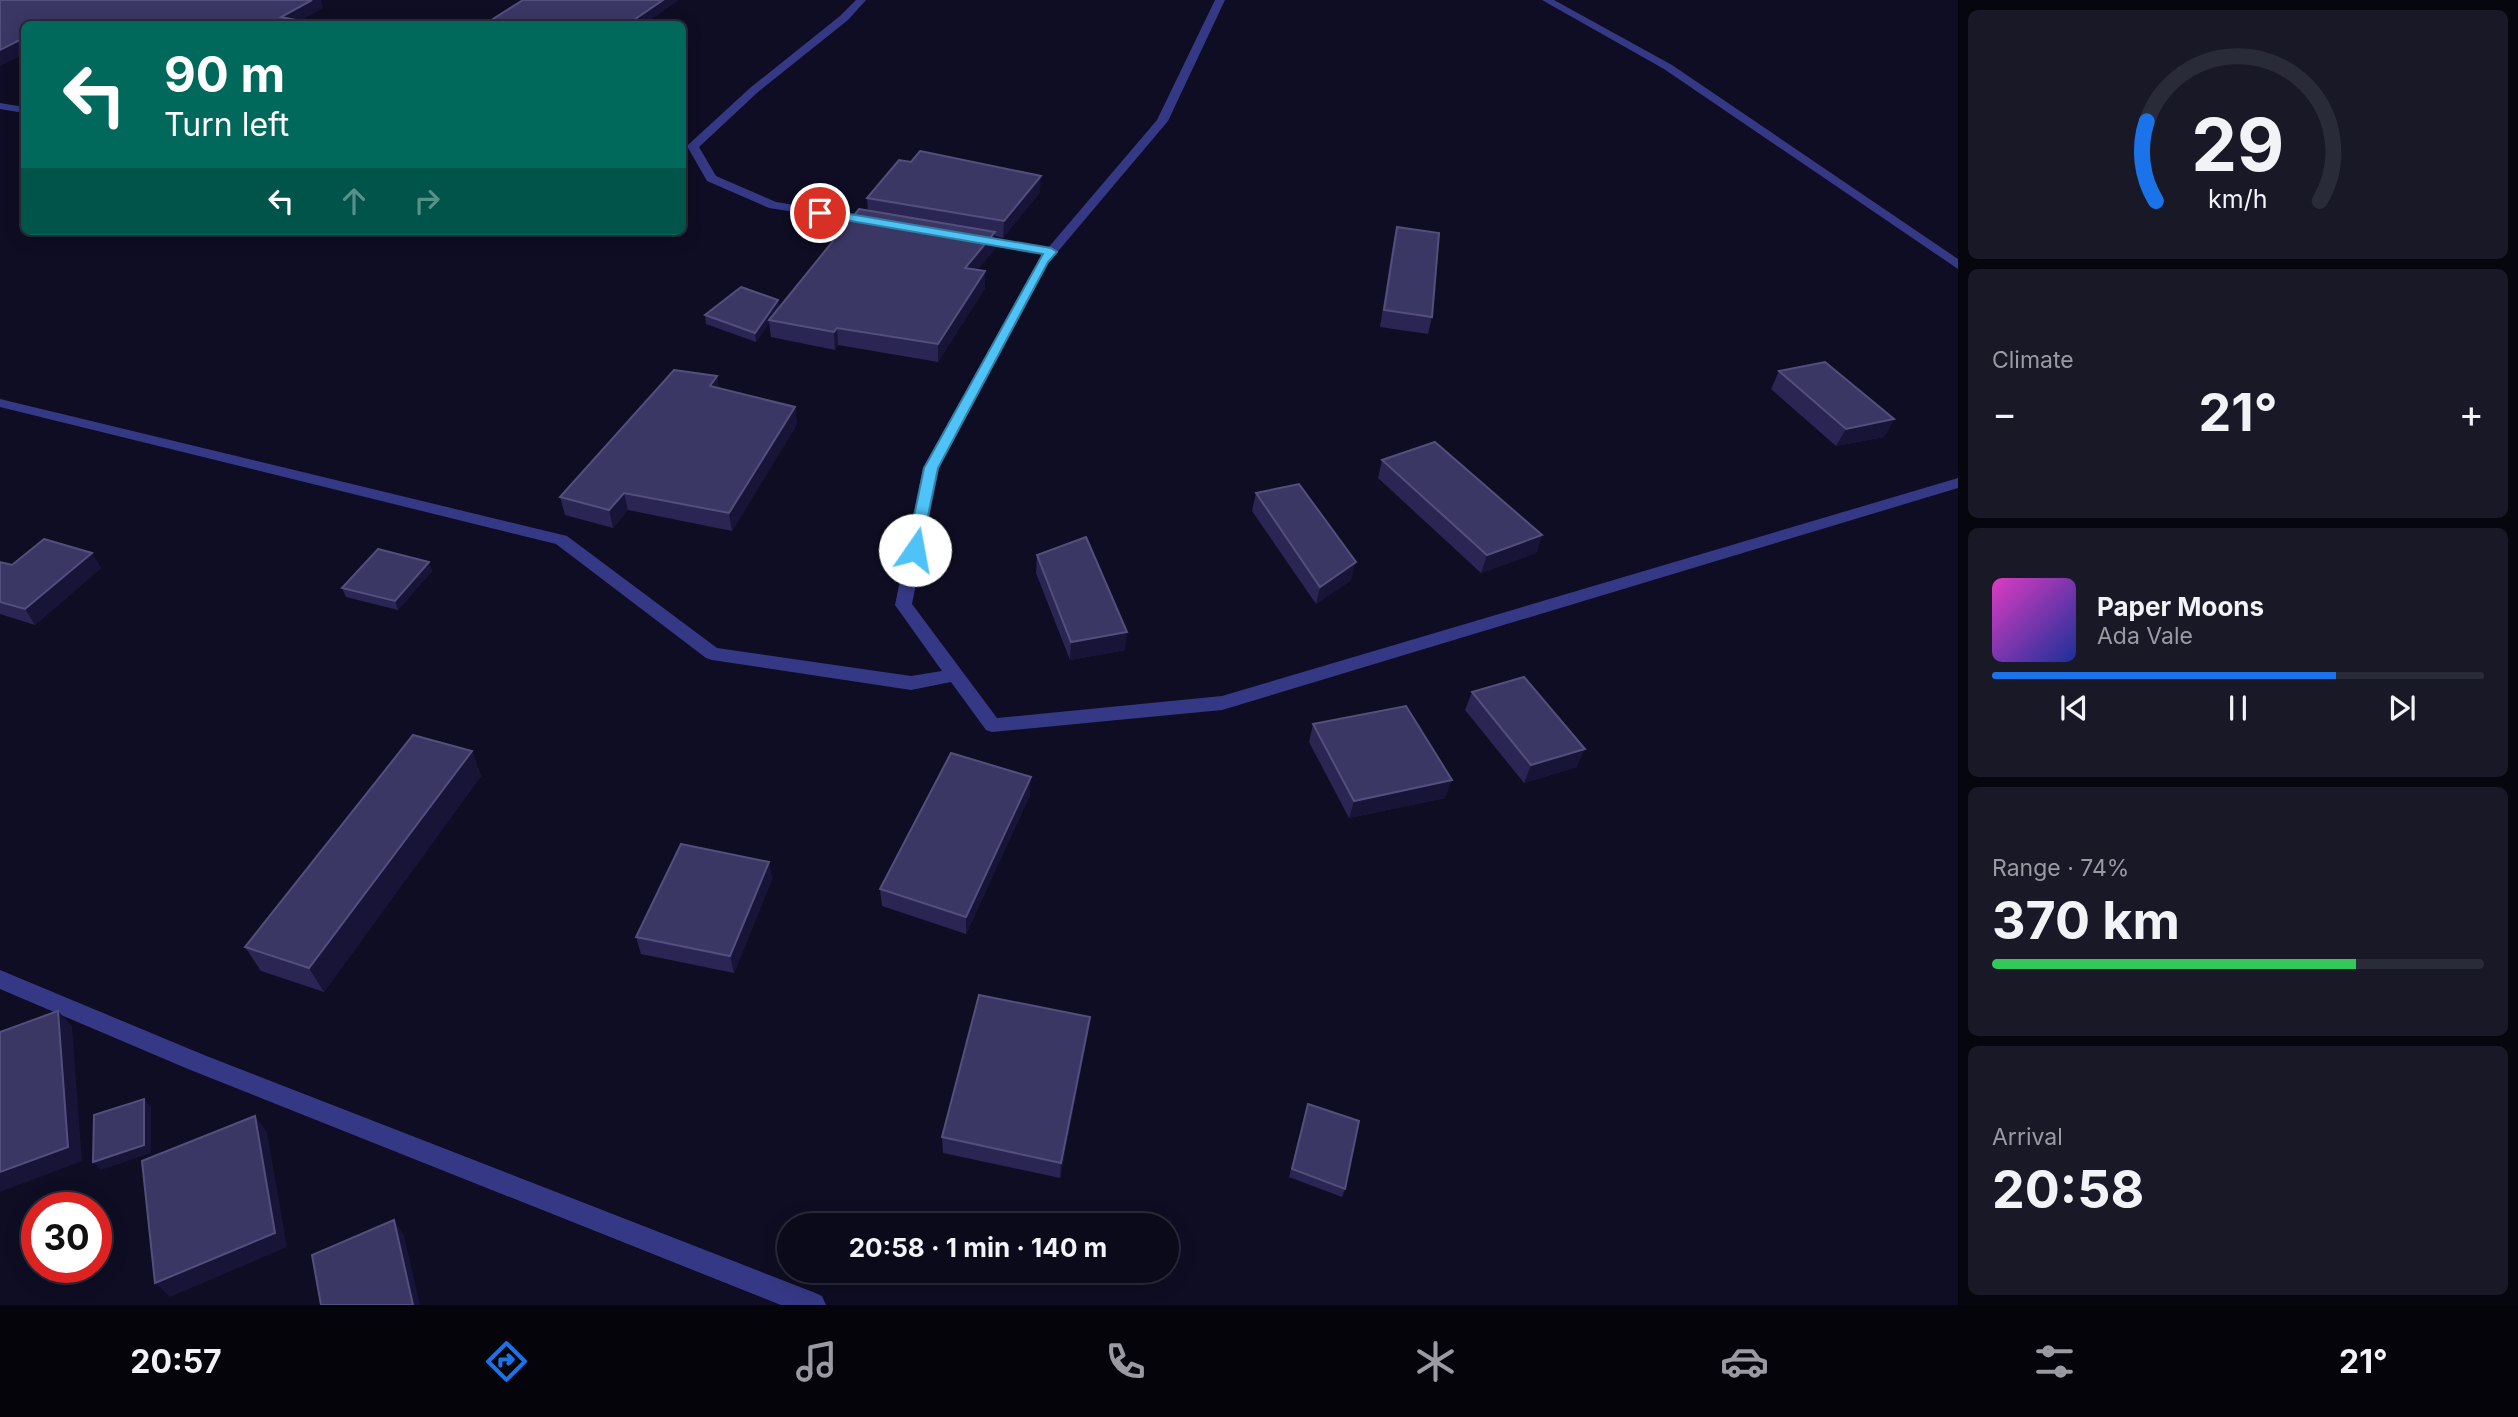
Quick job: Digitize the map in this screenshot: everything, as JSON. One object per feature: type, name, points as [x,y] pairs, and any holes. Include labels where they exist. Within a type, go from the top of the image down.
[{"type":"street","points":[[861,0],[844,18],[754,90],[693,146],[711,178],[773,205],[888,224]]},
{"type":"street","points":[[1220,0],[1162,121],[1043,261],[931,468],[903,605],[992,725],[1222,703],[1958,482]]},
{"type":"street","points":[[1547,0],[1668,67],[1958,265]]},
{"type":"street","points":[[0,106],[21,110]]},
{"type":"street","points":[[955,235],[1051,252]]},
{"type":"street","points":[[0,403],[561,540],[712,654],[911,683],[954,674]]},
{"type":"street","points":[[0,979],[196,1062],[813,1305]]},
{"type":"building","points":[[0,0],[312,0],[281,17],[301,21],[21,21],[21,40],[0,50]]},
{"type":"building","points":[[523,0],[663,0],[632,21],[490,21]]},
{"type":"building","points":[[920,151],[1041,176],[1004,221],[867,198],[899,160],[911,162]]},
{"type":"building","points":[[859,209],[995,232],[965,268],[985,271],[938,344],[837,328],[834,332],[769,320]]},
{"type":"building","points":[[1397,227],[1439,233],[1432,317],[1384,310]]},
{"type":"building","points":[[741,287],[778,300],[755,333],[705,315]]},
{"type":"building","points":[[1825,362],[1894,419],[1846,429],[1779,371]]},
{"type":"building","points":[[674,370],[717,376],[710,386],[795,407],[729,513],[624,493],[609,510],[560,497]]},
{"type":"building","points":[[1435,442],[1542,535],[1487,555],[1382,460]]},
{"type":"building","points":[[1299,484],[1356,562],[1320,587],[1256,493]]},
{"type":"building","points":[[1086,537],[1127,632],[1071,642],[1037,555]]},
{"type":"building","points":[[44,539],[92,553],[25,609],[0,602],[0,562],[12,565]]},
{"type":"building","points":[[378,549],[429,562],[395,601],[342,588]]},
{"type":"building","points":[[1524,677],[1585,749],[1531,765],[1472,692]]},
{"type":"building","points":[[1406,706],[1452,780],[1354,801],[1313,724]]},
{"type":"building","points":[[413,735],[472,751],[309,968],[245,947]]},
{"type":"building","points":[[951,753],[1031,777],[966,917],[880,889]]},
{"type":"building","points":[[681,844],[769,862],[730,956],[636,937]]},
{"type":"building","points":[[979,995],[1090,1017],[1061,1163],[942,1137]]},
{"type":"building","points":[[58,1011],[68,1147],[0,1172],[0,1032]]},
{"type":"building","points":[[144,1099],[144,1145],[93,1162],[94,1115]]},
{"type":"building","points":[[1308,1104],[1359,1121],[1345,1189],[1292,1169]]},
{"type":"building","points":[[255,1116],[275,1233],[155,1283],[142,1161]]},
{"type":"building","points":[[394,1220],[413,1305],[321,1305],[312,1255]]},
{"type":"route","points":[[820,213],[1051,252],[1043,261],[931,468],[915,550]]}]
